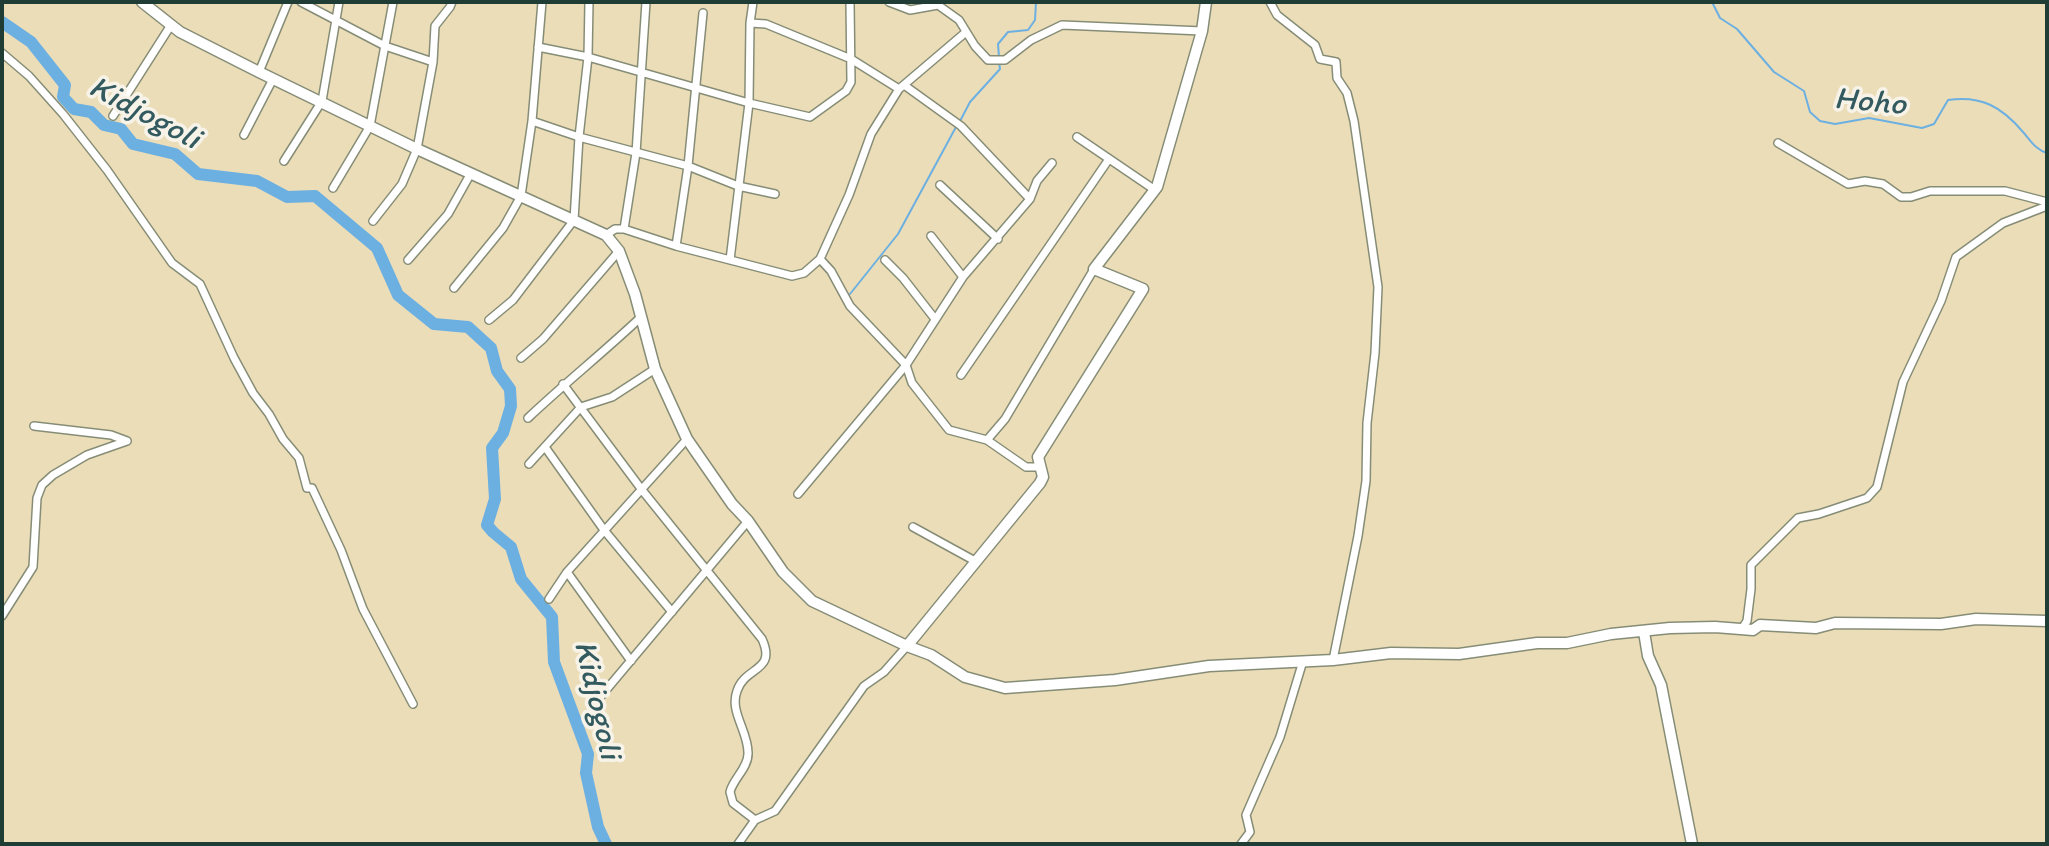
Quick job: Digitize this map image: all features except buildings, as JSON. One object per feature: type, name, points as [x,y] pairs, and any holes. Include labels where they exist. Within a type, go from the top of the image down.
[{"type":"street","points":[[142,2],[171,25],[259,72],[370,127],[606,235],[619,251],[655,369],[687,439],[783,572],[812,601],[907,646],[931,654],[965,677],[1005,688],[1115,680],[1209,666],[1333,660],[1391,653],[1459,654],[1537,643],[1567,643],[1611,634],[1670,628],[1753,630],[1760,625],[1816,628],[1835,623],[1941,624],[1976,619],[2047,621]]},
{"type":"street","points":[[259,72],[288,2]]},
{"type":"street","points":[[301,2],[385,46],[433,62]]},
{"type":"street","points":[[284,161],[321,102],[339,2]]},
{"type":"street","points":[[333,188],[370,127],[393,2]]},
{"type":"street","points":[[373,221],[402,184],[417,149],[433,62],[435,26],[452,2]]},
{"type":"street","points":[[454,288],[503,228],[521,196],[532,121],[542,2]]},
{"type":"street","points":[[489,320],[513,300],[574,220],[579,136],[588,57],[589,2]]},
{"type":"street","points":[[624,229],[636,153],[646,2]]},
{"type":"street","points":[[730,260],[749,103],[750,23],[753,2]]},
{"type":"street","points":[[538,47],[588,57],[749,103],[810,117],[846,91],[851,82],[850,2]]},
{"type":"street","points":[[888,2],[910,10],[927,4],[938,5],[959,20],[975,46],[988,60],[1005,60],[1031,40],[1062,25],[1202,31]]},
{"type":"street","points":[[987,440],[1005,419],[1094,269],[1155,190],[1202,31],[1206,2]]},
{"type":"street","points":[[1270,2],[1278,15],[1315,44],[1321,59],[1336,62],[1337,78],[1347,93],[1354,121],[1378,287],[1375,353],[1367,423],[1367,481],[1333,660]]},
{"type":"street","points":[[676,246],[688,166],[703,13]]},
{"type":"street","points":[[750,23],[766,24],[852,59],[902,87],[961,126],[1030,199]]},
{"type":"street","points":[[113,116],[171,25]]},
{"type":"street","points":[[606,235],[615,229],[624,229],[676,246],[792,276],[804,273],[820,259],[849,195],[871,134],[902,87],[967,32]]},
{"type":"street","points":[[2,53],[29,76],[63,114],[107,170],[172,263],[200,284],[253,393],[299,458],[307,488],[312,488],[341,550],[363,609],[413,704]]},
{"type":"street","points":[[244,135],[273,79]]},
{"type":"street","points":[[532,121],[688,166],[738,186],[775,194]]},
{"type":"street","points":[[1077,137],[1155,190]]},
{"type":"street","points":[[1778,144],[1848,184],[1865,181],[1882,184],[1900,197],[1911,197],[1930,191],[2005,191],[2047,204]]},
{"type":"street","points":[[961,375],[1109,159]]},
{"type":"street","points":[[798,494],[906,365],[963,277],[1030,199],[1037,181],[1052,163]]},
{"type":"street","points":[[408,260],[448,214],[471,173]]},
{"type":"street","points":[[940,185],[998,239]]},
{"type":"street","points":[[1741,630],[1747,621],[1751,565],[1798,518],[1867,498],[1877,487],[1903,382],[1941,301],[1956,257],[2003,223],[2047,204]]},
{"type":"street","points":[[931,236],[963,277]]},
{"type":"street","points":[[521,358],[543,339],[619,251]]},
{"type":"street","points":[[820,259],[831,271],[850,306],[906,365],[912,383],[949,430],[987,440],[1026,467],[1039,467]]},
{"type":"street","points":[[885,260],[935,319]]},
{"type":"street","points":[[738,844],[755,820],[775,811],[864,686],[884,672],[907,646],[1040,483],[1043,477],[1038,457],[1143,289],[1094,269]]},
{"type":"street","points":[[528,418],[641,317]]},
{"type":"street","points":[[529,464],[581,407],[612,397],[655,369]]},
{"type":"street","points":[[564,384],[642,490],[762,639],[768,654],[765,661],[738,687],[734,704],[748,745],[748,753],[747,761],[730,789],[733,803],[755,820]]},
{"type":"street","points":[[2,616],[35,561],[37,498],[42,485],[53,475],[87,455],[127,441],[111,435],[33,426]]},
{"type":"street","points":[[549,599],[567,572],[687,439]]},
{"type":"street","points":[[545,447],[604,530],[672,612]]},
{"type":"street","points":[[596,702],[748,521]]},
{"type":"street","points":[[914,527],[975,561]]},
{"type":"street","points":[[567,572],[631,661]]},
{"type":"street","points":[[1644,632],[1648,656],[1661,685],[1692,844]]},
{"type":"street","points":[[1241,844],[1250,832],[1247,815],[1280,737],[1303,661]]},
{"type":"waterway","points":[[999,57],[998,44],[1008,32],[1028,30],[1035,20],[1036,2]]},
{"type":"waterway","name":"Hoho","points":[[1712,2],[1720,18],[1737,29],[1774,72],[1804,91],[1810,112],[1820,121],[1835,124],[1869,118],[1922,128],[1934,124],[1948,100],[1971,99],[1999,110],[2037,147],[2047,153]]},
{"type":"waterway","name":"Kidjogoli","points":[[2,22],[31,42],[65,85],[63,97],[74,109],[91,112],[104,125],[121,129],[133,144],[175,154],[198,174],[257,181],[287,197],[315,196],[377,248],[398,295],[434,324],[468,327],[491,348],[497,371],[510,389],[511,406],[503,433],[492,448],[495,499],[487,525],[511,547],[521,579],[552,617],[554,662],[588,754],[586,773],[598,827],[606,844]]},
{"type":"waterway","points":[[959,123],[970,102],[1000,69],[999,62]]},
{"type":"waterway","points":[[850,294],[898,234],[956,127]]}]
